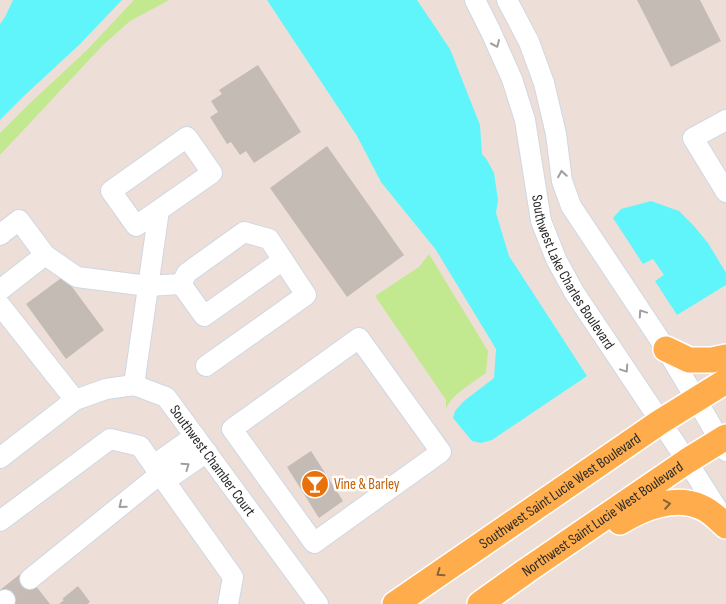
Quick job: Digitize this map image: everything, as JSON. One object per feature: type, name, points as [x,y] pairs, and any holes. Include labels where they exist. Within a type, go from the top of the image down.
[{"type":"main road","points":[[666,349],[690,360],[712,360],[726,357]]},
{"type":"main road","name":"Southwest Saint Lucie West Boulevard","points":[[395,604],[660,422],[726,381]]},
{"type":"main road","name":"Northwest Saint Lucie West Boulevard","points":[[480,604],[687,461],[724,443]]},
{"type":"main road","points":[[501,589],[546,572],[630,516],[653,506],[669,503],[692,503],[703,507],[726,526]]},
{"type":"street","name":"Southwest Lake Charles Boulevard","points":[[475,0],[512,79],[525,120],[541,220],[556,259],[574,292],[726,522]]},
{"type":"street","name":"Southwest Lake Charles Boulevard","points":[[507,0],[529,42],[544,83],[556,134],[562,181],[571,206],[666,349],[724,443]]},
{"type":"street","points":[[726,120],[693,138],[726,192]]},
{"type":"street","points":[[134,385],[159,210],[212,173],[186,137],[111,191],[136,226],[159,210]]},
{"type":"street","points":[[0,235],[19,220],[45,255],[77,277],[148,286],[181,284]]},
{"type":"street","points":[[181,284],[187,273],[244,232],[269,239],[306,295],[206,366]]},
{"type":"street","points":[[0,290],[45,255]]},
{"type":"street","points":[[181,284],[204,316],[283,260]]},
{"type":"street","points":[[0,305],[75,400]]},
{"type":"street","points":[[359,338],[441,452],[314,543],[282,497],[232,429],[359,338]]},
{"type":"street","name":"Southwest Chamber Court","points":[[0,458],[75,400],[106,389],[134,385],[166,397],[318,604]]},
{"type":"street","points":[[1,517],[110,439],[140,446],[233,578],[228,604]]},
{"type":"street","points":[[30,579],[159,473],[201,444]]},
{"type":"street","points":[[240,497],[267,478]]},
{"type":"street","points":[[254,517],[282,497]]},
{"type":"green space","points":[[134,0],[169,0],[130,21],[103,45],[0,155],[0,133],[86,51]]},
{"type":"green space","points":[[429,254],[488,351],[486,373],[457,395],[446,410],[446,400],[375,296],[419,267]]},
{"type":"water","points":[[13,0],[122,0],[80,44],[0,120],[0,24]]},
{"type":"water","points":[[267,0],[417,0],[450,49],[480,125],[482,154],[494,173],[498,200],[496,213],[509,256],[587,376],[492,440],[481,443],[472,441],[453,418],[455,411],[464,401],[494,378],[496,349],[436,250],[381,182],[357,136]]},
{"type":"water","points":[[651,201],[679,211],[708,243],[726,273],[726,285],[677,315],[655,281],[664,275],[653,259],[643,264],[613,218],[621,209]]},
{"type":"building","points":[[637,0],[700,0],[721,41],[671,67]]},
{"type":"building","points":[[258,65],[301,132],[254,163],[246,151],[240,155],[231,142],[227,144],[210,117],[218,112],[211,101],[222,94],[219,90]]},
{"type":"building","points":[[327,146],[404,255],[347,297],[270,188]]},
{"type":"building","points":[[64,276],[104,330],[66,359],[26,304]]},
{"type":"building","name":"Vine & Barley","points":[[311,451],[343,501],[319,518],[287,467]]},
{"type":"building","points":[[24,571],[50,604],[8,604],[0,594],[0,590]]},
{"type":"building","points":[[78,586],[90,602],[87,604],[59,604],[64,600],[62,599]]},
{"type":"tunnel","points":[[5,600],[30,579]]},
{"type":"place","name":"Vine & Barley","points":[[315,484]]}]
